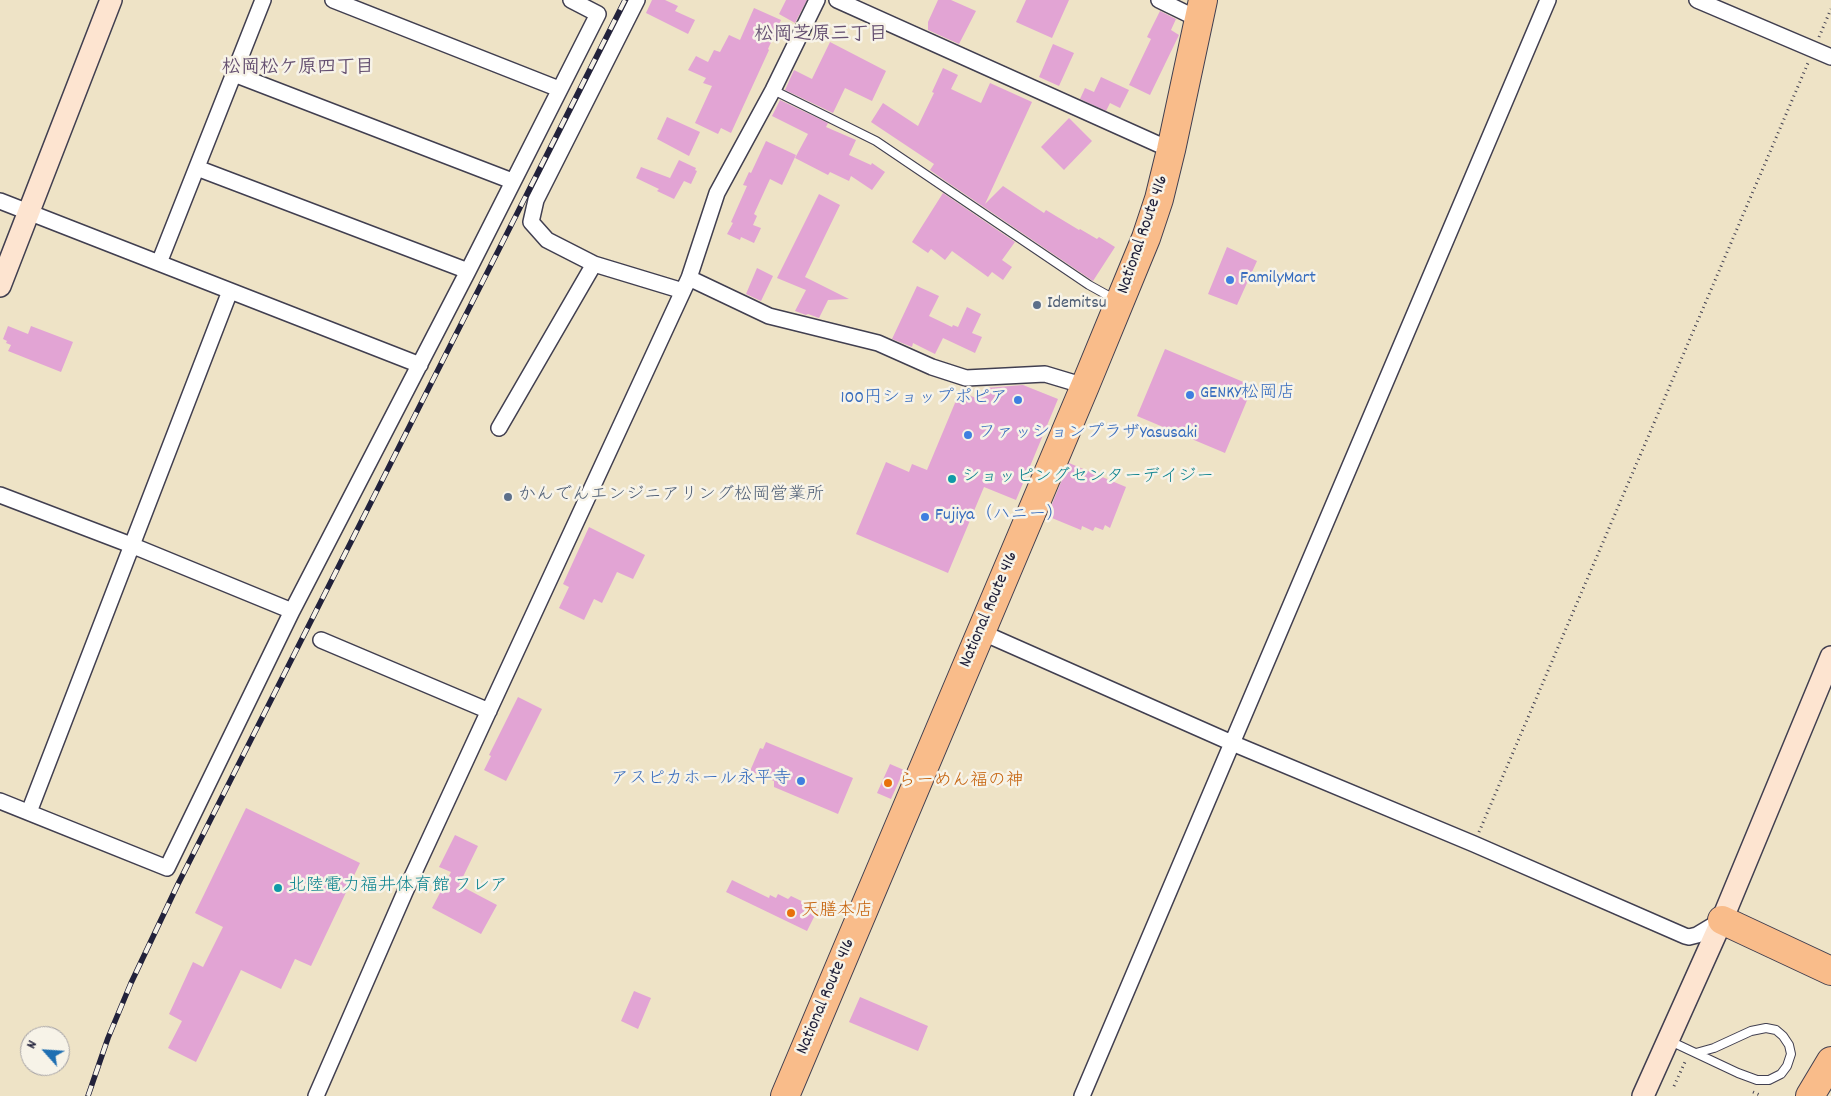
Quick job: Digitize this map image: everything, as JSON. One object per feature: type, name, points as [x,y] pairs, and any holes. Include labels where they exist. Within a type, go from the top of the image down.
[{"type":"highway","name":"National Route 416","points":[[785,1096],[1086,386],[1146,238],[1159,199],[1171,150],[1201,10]]},
{"type":"highway","points":[[1722,920],[1831,971]]},
{"type":"highway","points":[[1810,1096],[1831,1061]]},
{"type":"street","points":[[0,286],[111,0]]},
{"type":"street","points":[[159,263],[263,0]]},
{"type":"street","points":[[333,0],[559,89]]},
{"type":"street","points":[[0,801],[167,868],[292,611],[420,365],[598,14],[570,0]]},
{"type":"street","points":[[636,0],[536,200],[531,222],[547,240],[594,264],[686,284],[769,316],[878,343],[932,367],[966,378],[1045,374],[1086,386]]},
{"type":"street","points":[[316,1096],[405,892],[686,284],[717,193],[773,90],[817,0]]},
{"type":"street","points":[[837,0],[1171,150]]},
{"type":"street","points":[[1159,0],[1201,10]]},
{"type":"street","points":[[1082,1096],[1548,0]]},
{"type":"street","points":[[1697,0],[1831,57]]},
{"type":"street","points":[[234,74],[512,181]]},
{"type":"street","points":[[197,168],[468,271]]},
{"type":"street","points":[[0,201],[420,365]]},
{"type":"street","points":[[499,428],[594,264]]},
{"type":"street","points":[[29,812],[230,291]]},
{"type":"street","points":[[0,495],[131,545],[292,611]]},
{"type":"street","points":[[981,632],[1232,743],[1474,844],[1685,936],[1693,937],[1722,920]]},
{"type":"street","points":[[321,640],[489,711]]},
{"type":"street","points":[[1643,1096],[1722,920],[1831,657]]},
{"type":"lane","points":[[773,90],[876,141],[1089,285],[1120,303]]},
{"type":"lane","points":[[1668,1039],[1696,1053],[1738,1073],[1762,1080],[1770,1080],[1781,1074],[1788,1066],[1791,1054],[1789,1045],[1783,1036],[1776,1030],[1766,1028],[1751,1031],[1714,1048],[1696,1053]]},
{"type":"path","points":[[1474,844],[1831,9]]},
{"type":"path","points":[[1674,1086],[1685,1062]]},
{"type":"building","points":[[652,0],[665,0],[678,6],[675,11],[695,20],[688,34],[646,13]]},
{"type":"building","points":[[786,0],[807,0],[795,23],[779,14]]},
{"type":"building","points":[[938,0],[951,0],[976,11],[959,44],[928,30],[928,22]]},
{"type":"building","points":[[1026,0],[1069,0],[1052,38],[1016,22]]},
{"type":"building","points":[[754,8],[781,20],[731,133],[721,128],[718,134],[695,123],[712,86],[703,83],[706,78],[688,70],[696,56],[708,62],[714,50],[720,52],[729,35],[740,40]]},
{"type":"building","points":[[1160,11],[1176,19],[1171,30],[1179,35],[1150,95],[1129,85],[1151,39],[1147,37]]},
{"type":"building","points":[[830,42],[886,71],[872,101],[845,88],[833,113],[785,90],[794,70],[812,79]]},
{"type":"building","points":[[1053,44],[1074,53],[1059,86],[1039,77]]},
{"type":"building","points":[[943,68],[958,75],[951,89],[981,103],[990,83],[1032,102],[985,204],[1003,186],[1044,213],[1046,210],[1079,230],[1097,239],[1099,237],[1115,247],[1093,281],[930,170],[934,164],[871,122],[883,103],[918,126],[934,93],[932,92]]},
{"type":"building","points":[[1101,77],[1129,90],[1120,108],[1110,103],[1106,111],[1080,99],[1085,88],[1094,92]]},
{"type":"building","points":[[780,100],[828,123],[826,127],[856,140],[849,155],[871,165],[872,163],[885,172],[872,190],[851,176],[849,181],[830,172],[828,175],[795,158],[808,134],[772,116]]},
{"type":"building","points":[[667,117],[700,132],[689,156],[657,139]]},
{"type":"building","points":[[1069,118],[1092,141],[1064,170],[1041,147]]},
{"type":"building","points":[[766,141],[796,155],[782,185],[770,179],[754,214],[757,216],[753,225],[761,228],[754,243],[741,237],[740,240],[727,234],[747,186],[743,185],[749,172],[751,173]]},
{"type":"building","points":[[679,160],[696,168],[695,170],[697,171],[691,184],[684,181],[674,199],[636,178],[641,167],[670,178]]},
{"type":"building","points":[[943,193],[1015,242],[1002,260],[1012,267],[1003,280],[992,272],[988,277],[952,251],[945,260],[931,249],[928,253],[912,242]]},
{"type":"building","points":[[819,194],[840,205],[805,277],[849,299],[828,300],[819,318],[795,311],[806,290],[777,278]]},
{"type":"building","points":[[1227,247],[1257,261],[1237,305],[1208,294]]},
{"type":"building","points":[[757,268],[773,276],[761,301],[746,294]]},
{"type":"building","points":[[917,286],[939,296],[929,316],[952,327],[953,325],[958,327],[967,307],[981,314],[972,333],[982,337],[975,353],[943,338],[935,354],[913,343],[912,347],[892,339]]},
{"type":"building","points":[[8,326],[28,334],[31,326],[73,342],[61,372],[8,351],[11,345],[3,339]]},
{"type":"building","points":[[1165,349],[1253,386],[1225,453],[1137,416]]},
{"type":"building","name":"ショッピングセンターデイジー","points":[[1023,385],[1058,399],[1016,500],[984,487],[948,573],[856,534],[886,462],[909,472],[912,464],[927,470],[960,391],[980,400],[985,388]]},
{"type":"building","points":[[1069,463],[1126,487],[1110,528],[1105,525],[1103,530],[1095,527],[1093,531],[1082,526],[1081,530],[1047,516]]},
{"type":"building","points":[[589,527],[645,555],[633,579],[617,572],[602,603],[594,599],[584,620],[559,608],[569,587],[563,584]]},
{"type":"building","points":[[518,697],[542,709],[506,781],[484,770],[491,756],[489,755]]},
{"type":"building","points":[[766,742],[853,778],[838,814],[774,787],[774,781],[750,771],[760,748],[763,749]]},
{"type":"building","points":[[890,764],[904,770],[891,799],[877,793]]},
{"type":"building","name":"北陸電力福井体育館 フレア","points":[[246,808],[360,863],[311,966],[295,959],[281,989],[241,970],[196,1062],[168,1048],[182,1021],[169,1014],[193,962],[203,967],[223,927],[195,913]]},
{"type":"building","points":[[455,835],[478,846],[459,885],[497,905],[481,934],[432,908],[451,872],[439,867]]},
{"type":"building","points":[[732,880],[769,898],[770,895],[776,898],[778,894],[788,899],[791,896],[818,909],[807,931],[726,892]]},
{"type":"building","points":[[634,991],[651,998],[638,1029],[621,1021]]},
{"type":"building","points":[[860,997],[928,1026],[918,1051],[849,1022]]},
{"type":"railway","points":[[88,1096],[108,1038],[131,983],[178,884],[625,0]]},
{"type":"place","name":"FamilyMart","points":[[1230,280]]},
{"type":"place","name":"Idemitsu","points":[[1037,305]]},
{"type":"place","name":"GENKY松岡店","points":[[1190,395]]},
{"type":"place","name":"100円ショップポピア","points":[[1018,400]]},
{"type":"place","name":"ファッションプラザYasusaki","points":[[968,435]]},
{"type":"place","name":"ショッピングセンターデイジー","points":[[952,479]]},
{"type":"place","name":"かんでんエンジニアリング松岡営業所","points":[[508,497]]},
{"type":"place","name":"Fujiya（ハニー）","points":[[925,517]]},
{"type":"place","name":"アスピカホール永平寺","points":[[801,781]]},
{"type":"place","name":"らーめん福の神","points":[[888,783]]},
{"type":"place","name":"北陸電力福井体育館 フレア","points":[[278,888]]},
{"type":"place","name":"天膳本店","points":[[791,913]]},
{"type":"district","name":"松岡芝原三丁目","points":[[821,36]]},
{"type":"district","name":"松岡松ケ原四丁目","points":[[298,69]]}]
